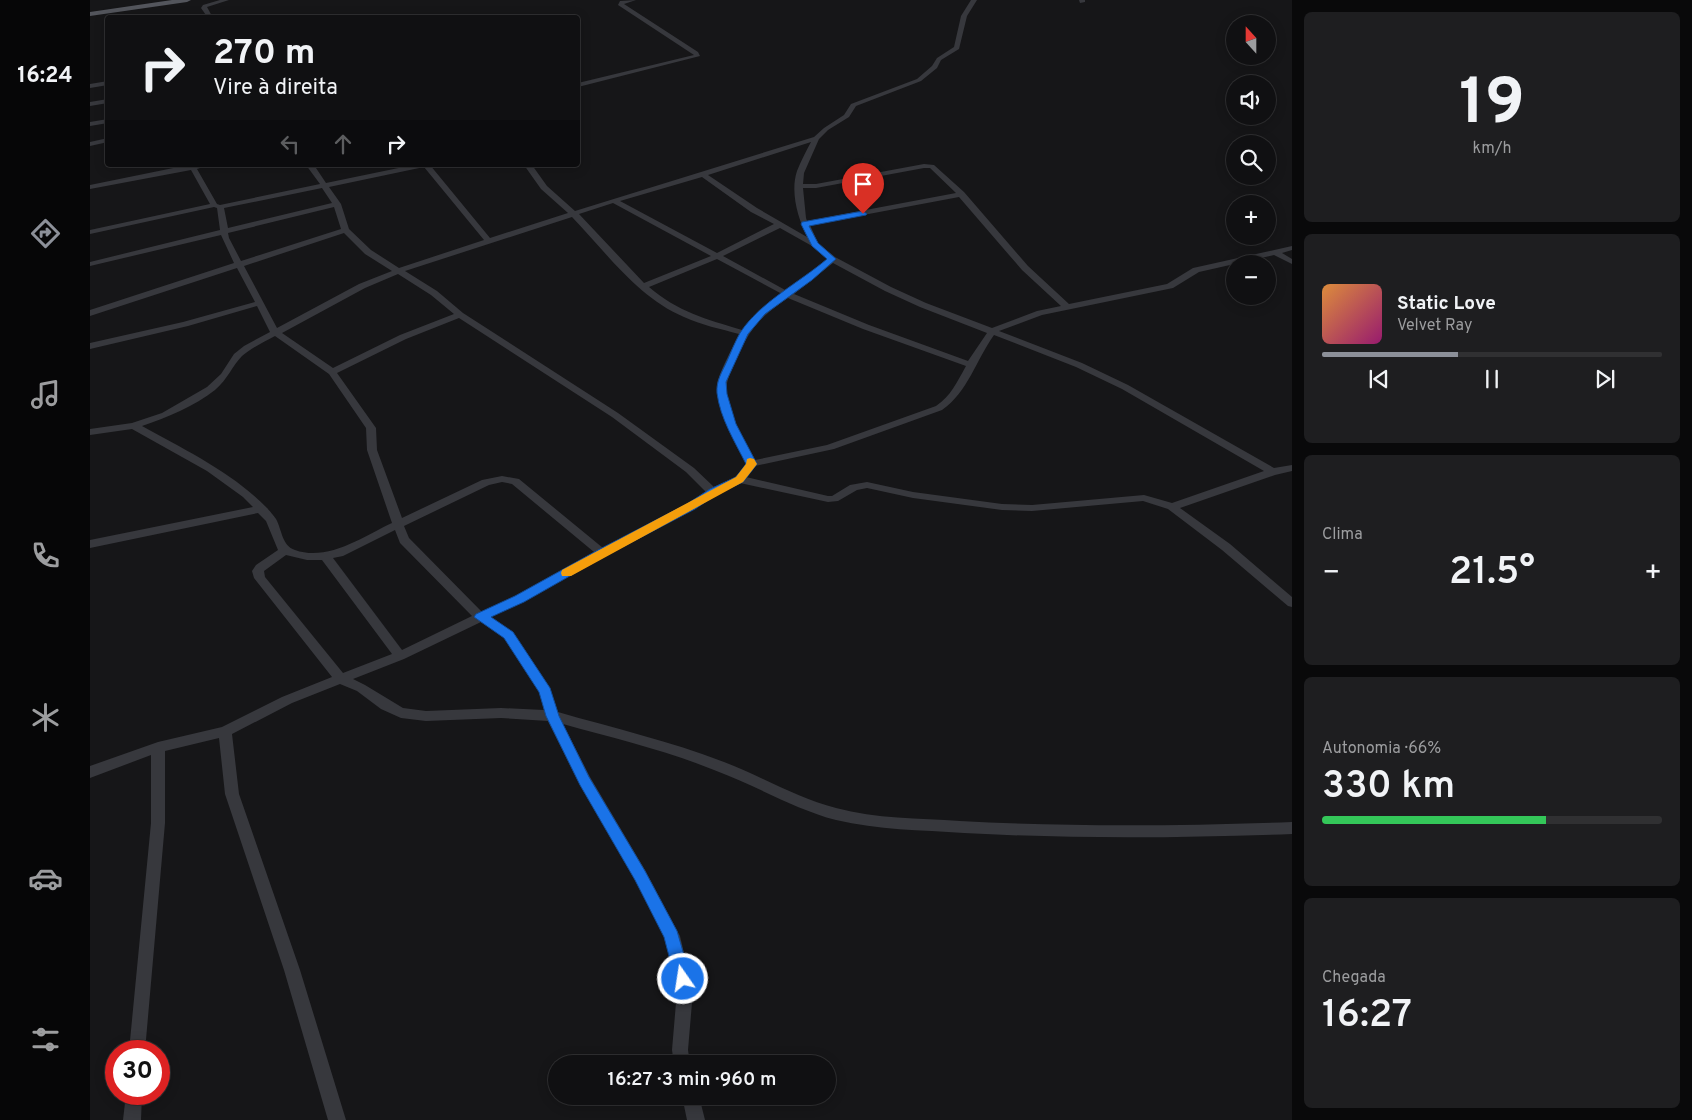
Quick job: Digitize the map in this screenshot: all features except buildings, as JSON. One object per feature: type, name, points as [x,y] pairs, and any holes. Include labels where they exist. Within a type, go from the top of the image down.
[{"type":"main road","points":[[90,14],[187,0]]},
{"type":"street","points":[[209,15],[204,8],[205,6],[226,0]]},
{"type":"street","points":[[580,84],[697,56],[696,53],[644,18],[621,5],[622,2],[633,0]]},
{"type":"street","points":[[815,244],[805,224],[799,198],[800,173],[816,138],[826,129],[847,116],[853,105],[919,80],[940,59],[953,51],[958,46],[960,24],[974,0]]},
{"type":"street","points":[[90,86],[105,84]]},
{"type":"street","points":[[90,104],[105,102]]},
{"type":"street","points":[[90,124],[105,122]]},
{"type":"street","points":[[90,432],[134,426],[166,415],[210,389],[224,376],[237,356],[275,332],[362,286],[398,271],[652,188],[816,138]]},
{"type":"street","points":[[90,144],[105,141]]},
{"type":"street","points":[[800,186],[816,186],[929,166],[935,168],[1025,268],[1067,307]]},
{"type":"street","points":[[90,187],[188,167]]},
{"type":"street","points":[[194,167],[217,206],[225,231],[225,238],[275,332],[332,372],[371,428],[372,450],[404,540],[480,617],[509,635],[546,691],[552,716],[585,781],[640,875],[672,936],[685,991],[681,1055]]},
{"type":"street","points":[[311,167],[338,204],[345,230],[368,252],[434,293],[460,315],[615,416],[690,470],[713,492]]},
{"type":"street","points":[[90,232],[414,167]]},
{"type":"street","points":[[427,167],[489,242]]},
{"type":"street","points":[[529,167],[542,188],[574,214],[596,240],[644,286],[685,314],[744,333]]},
{"type":"street","points":[[703,174],[779,225],[815,244],[832,259],[888,289],[1079,365],[1124,387],[1271,472],[1292,468]]},
{"type":"street","points":[[805,224],[960,194]]},
{"type":"street","points":[[614,201],[787,294],[866,327],[970,365]]},
{"type":"street","points":[[90,264],[338,204]]},
{"type":"street","points":[[644,286],[716,257],[779,225]]},
{"type":"street","points":[[90,313],[345,230]]},
{"type":"street","points":[[90,772],[158,747],[225,731],[287,700],[400,656],[520,599],[602,553],[691,507],[713,492],[739,479],[752,464],[830,447],[939,408],[949,401],[957,391],[970,365],[992,331],[1027,317],[1153,290],[1179,282],[1196,270],[1292,248]]},
{"type":"street","points":[[1275,252],[1292,262]]},
{"type":"street","points":[[752,464],[732,424],[722,394],[722,382],[744,333],[762,312],[832,259]]},
{"type":"street","points":[[90,346],[185,324],[259,303]]},
{"type":"street","points":[[332,372],[403,337],[460,315]]},
{"type":"street","points":[[134,426],[211,469],[247,495],[271,520],[282,548],[300,555],[326,556],[339,553],[486,482],[494,480],[512,480],[602,553]]},
{"type":"street","points":[[1172,507],[1271,472],[1292,461]]},
{"type":"street","points":[[739,479],[828,499],[834,499],[854,487],[867,485],[1002,507],[1057,506],[1136,497],[1144,498],[1172,507],[1226,547],[1292,603]]},
{"type":"street","points":[[90,544],[262,509]]},
{"type":"street","points":[[377,534],[404,540]]},
{"type":"street","points":[[286,550],[260,568],[258,574],[260,578],[340,679],[361,688],[402,713],[426,716],[501,713],[552,716],[675,750],[720,766],[798,801],[836,814],[882,822],[1011,829],[1205,831],[1292,828]]},
{"type":"street","points":[[326,556],[400,656]]},
{"type":"street","points":[[225,731],[232,794],[292,970],[336,1120]]},
{"type":"street","points":[[138,1040],[158,823],[158,747]]},
{"type":"street","points":[[132,1120],[133,1105]]},
{"type":"street","points":[[692,1105],[696,1120]]},
{"type":"slow traffic","points":[[566,573],[691,507],[713,492],[739,479],[752,464],[750,461]]},
{"type":"route","points":[[683,979],[672,936],[640,875],[585,781],[552,716],[546,691],[509,635],[480,617],[520,599],[739,479],[752,464],[732,424],[722,394],[722,382],[744,333],[772,303],[809,278],[832,259],[815,244],[805,224],[863,214]]}]
